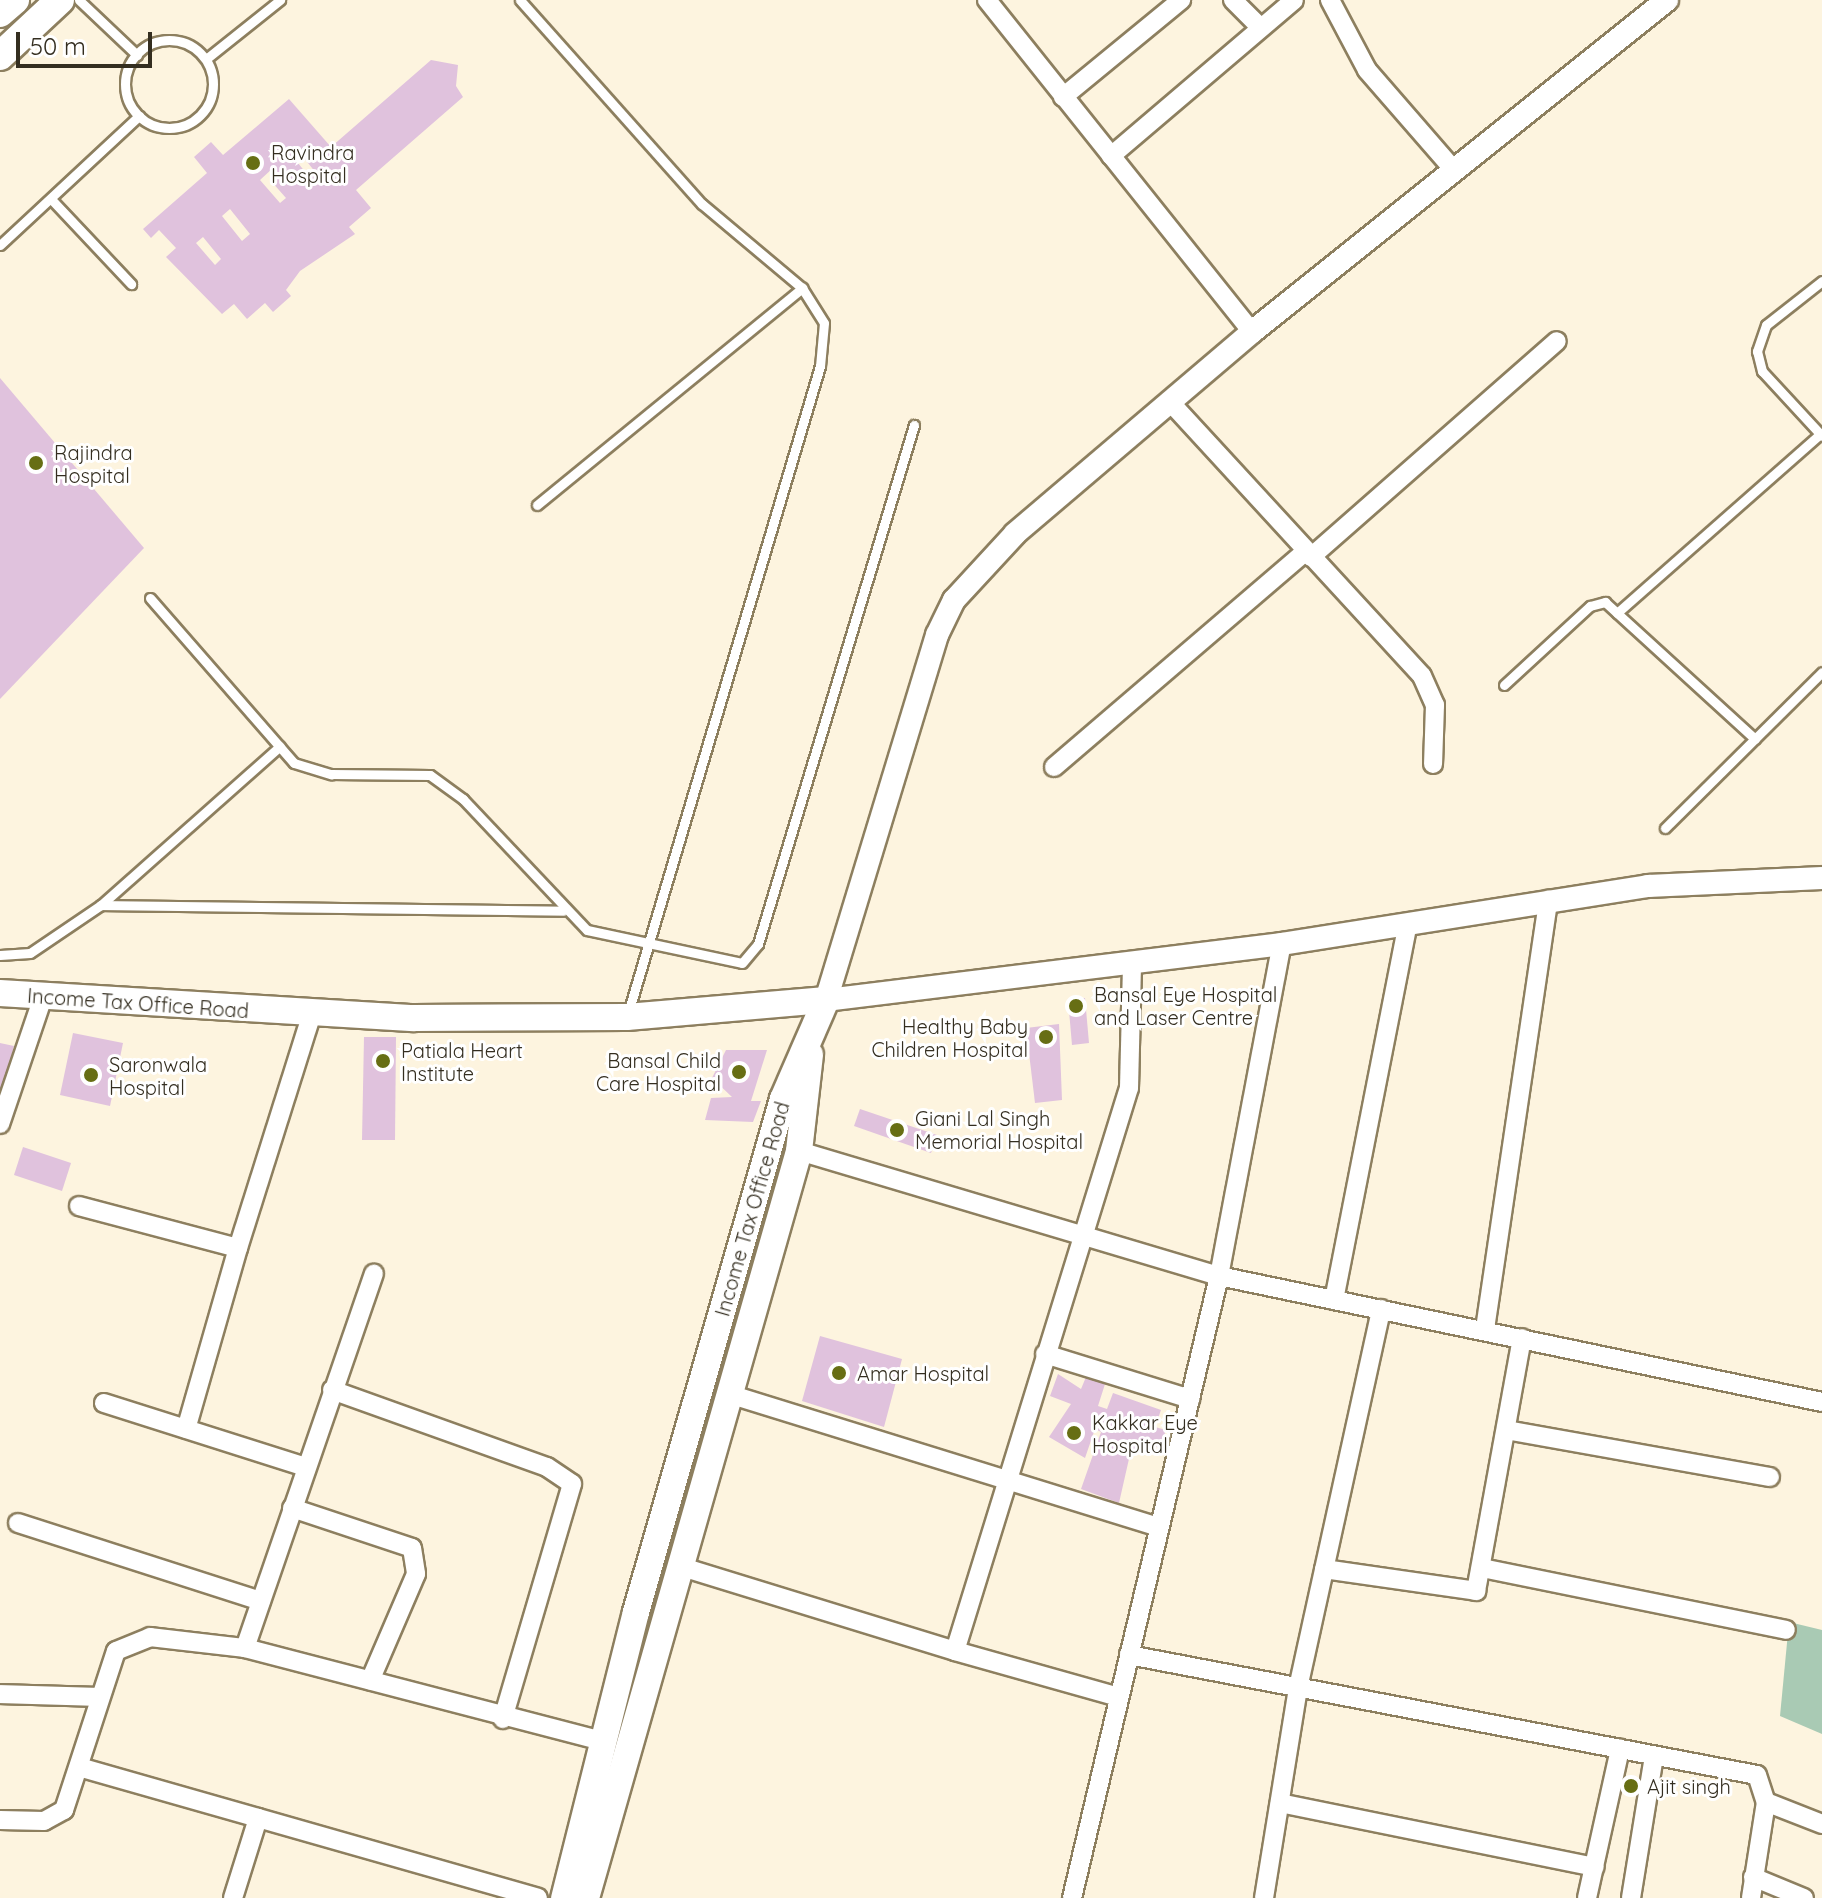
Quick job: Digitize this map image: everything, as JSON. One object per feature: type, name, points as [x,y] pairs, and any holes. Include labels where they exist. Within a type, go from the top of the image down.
[{"type":"main road","points":[[0,13],[15,0]]},
{"type":"main road","points":[[0,56],[60,0]]},
{"type":"main road","name":"Income Tax Office Road","points":[[0,993],[312,1013],[627,1017],[826,1000],[811,1043],[783,1099],[606,1742],[588,1851],[564,1898]]},
{"type":"main road","points":[[586,1898],[588,1851],[679,1566],[799,1151],[811,1043]]},
{"type":"street","points":[[987,0],[1252,332]]},
{"type":"street","points":[[1063,97],[1181,0]]},
{"type":"street","points":[[1233,0],[1260,27]]},
{"type":"street","points":[[1111,156],[1294,0]]},
{"type":"street","points":[[1330,0],[1367,70],[1453,169]]},
{"type":"street","points":[[1667,0],[1252,332],[1172,404],[1015,534],[954,600],[937,635],[826,1000],[1282,944],[1648,886],[1822,878]]},
{"type":"street","points":[[1054,767],[1557,341]]},
{"type":"street","points":[[1172,404],[1431,689],[1433,764]]},
{"type":"street","points":[[1485,1329],[1548,900]]},
{"type":"street","points":[[1334,1300],[1408,924]]},
{"type":"street","points":[[1072,1898],[1219,1276],[1282,944]]},
{"type":"street","points":[[955,1651],[1129,1088],[1132,962]]},
{"type":"street","points":[[0,1124],[43,997]]},
{"type":"street","points":[[186,1429],[238,1248],[312,1013]]},
{"type":"street","points":[[799,1151],[1080,1239],[1219,1276],[1485,1329],[1822,1402]]},
{"type":"street","points":[[79,1206],[238,1248]]},
{"type":"street","points":[[245,1648],[374,1274]]},
{"type":"street","points":[[1264,1898],[1298,1688],[1381,1309]]},
{"type":"street","points":[[1324,1569],[1469,1592],[1479,1586],[1522,1338]]},
{"type":"street","points":[[1045,1354],[1190,1399]]},
{"type":"street","points":[[332,1390],[547,1467],[572,1484],[503,1719]]},
{"type":"street","points":[[729,1394],[1159,1527]]},
{"type":"street","points":[[104,1403],[306,1467]]},
{"type":"street","points":[[1506,1430],[1770,1477]]},
{"type":"street","points":[[292,1508],[412,1548],[416,1574],[370,1681]]},
{"type":"street","points":[[18,1523],[261,1601]]},
{"type":"street","points":[[679,1566],[955,1651],[1119,1697]]},
{"type":"street","points":[[1482,1568],[1786,1630]]},
{"type":"street","points":[[0,1820],[56,1818],[79,1767],[116,1651],[130,1642],[245,1648],[503,1719],[606,1742]]},
{"type":"street","points":[[1129,1655],[1757,1775],[1766,1802],[1751,1898]]},
{"type":"street","points":[[0,1694],[100,1697]]},
{"type":"street","points":[[1587,1898],[1620,1749]]},
{"type":"street","points":[[1631,1898],[1654,1756]]},
{"type":"street","points":[[79,1767],[538,1898]]},
{"type":"street","points":[[1766,1802],[1822,1824]]},
{"type":"street","points":[[1280,1803],[1595,1867]]},
{"type":"street","points":[[233,1898],[258,1818]]},
{"type":"street","points":[[1753,1877],[1804,1898]]},
{"type":"lane","points":[[79,0],[137,55]]},
{"type":"lane","points":[[206,59],[280,0]]},
{"type":"lane","points":[[520,0],[702,204],[802,288],[824,323],[820,366],[627,1017]]},
{"type":"lane","points":[[177,41],[206,59],[213,93],[194,121],[161,128],[139,116],[126,93],[137,55],[177,41]]},
{"type":"lane","points":[[0,245],[139,116]]},
{"type":"lane","points":[[51,199],[131,284]]},
{"type":"lane","points":[[1617,613],[1821,435],[1762,371],[1757,351],[1766,325],[1822,281]]},
{"type":"lane","points":[[537,505],[802,288]]},
{"type":"lane","points":[[150,598],[294,763],[331,774],[430,775],[447,785],[563,911],[587,930],[733,962],[753,955],[914,425]]},
{"type":"lane","points":[[1504,685],[1590,606],[1605,602],[1755,739]]},
{"type":"lane","points":[[1665,828],[1822,672]]},
{"type":"lane","points":[[0,955],[30,953],[101,905],[280,746]]},
{"type":"lane","points":[[101,905],[563,911]]},
{"type":"green space","points":[[1789,1622],[1822,1630],[1822,1734],[1780,1716]]},
{"type":"building","points":[[431,60],[458,65],[456,86],[463,97],[356,190],[371,208],[349,227],[355,234],[300,271],[286,290],[291,296],[273,312],[265,303],[247,319],[234,304],[222,314],[166,257],[176,248],[159,230],[151,238],[143,229],[207,173],[194,157],[211,142],[223,155],[289,99],[331,147]],"holes":[[[300,153],[316,173],[310,178],[294,158]],[[273,168],[279,175],[271,181],[286,198],[280,203],[260,180]],[[230,209],[250,234],[242,241],[222,216]],[[203,237],[221,259],[215,265],[196,243]]]},
{"type":"building","name":"Rajindra Hospital","points":[[0,378],[144,548],[0,699]]},
{"type":"building","points":[[1085,998],[1089,1043],[1072,1045],[1068,999]]},
{"type":"building","points":[[1059,1024],[1062,1100],[1035,1103],[1026,1028]]},
{"type":"building","points":[[73,1033],[123,1043],[110,1106],[60,1095]]},
{"type":"building","points":[[364,1037],[396,1037],[395,1140],[362,1140]]},
{"type":"building","points":[[0,1043],[14,1046],[1,1095],[0,1095]]},
{"type":"building","points":[[726,1050],[767,1050],[751,1101],[761,1101],[753,1122],[705,1120],[711,1098],[732,1097],[712,1078]]},
{"type":"building","points":[[860,1109],[937,1135],[931,1153],[854,1126]]},
{"type":"building","points":[[23,1147],[71,1163],[62,1191],[14,1175]]},
{"type":"building","name":"Amar Hospital","points":[[820,1336],[902,1359],[884,1427],[802,1401]]},
{"type":"building","points":[[1058,1374],[1081,1389],[1086,1377],[1105,1384],[1098,1406],[1107,1409],[1113,1393],[1161,1410],[1155,1427],[1166,1430],[1160,1448],[1143,1443],[1139,1453],[1131,1450],[1119,1503],[1081,1489],[1101,1432],[1095,1429],[1085,1458],[1049,1437],[1071,1404],[1050,1396]]},
{"type":"place","name":"Ravindra Hospital","points":[[253,163]]},
{"type":"place","name":"Rajindra Hospital","points":[[36,463]]},
{"type":"place","name":"Bansal Eye Hospital and Laser Centre","points":[[1076,1006]]},
{"type":"place","name":"Healthy Baby Children Hospital","points":[[1046,1037]]},
{"type":"place","name":"Patiala Heart Institute","points":[[383,1061]]},
{"type":"place","name":"Bansal Child Care Hospital","points":[[739,1072]]},
{"type":"place","name":"Saronwala Hospital","points":[[91,1075]]},
{"type":"place","name":"Giani Lal Singh Memorial Hospital","points":[[897,1130]]},
{"type":"place","name":"Amar Hospital","points":[[839,1373]]},
{"type":"place","name":"Kakkar Eye Hospital","points":[[1074,1433]]},
{"type":"place","name":"Ajit singh","points":[[1631,1786]]}]
